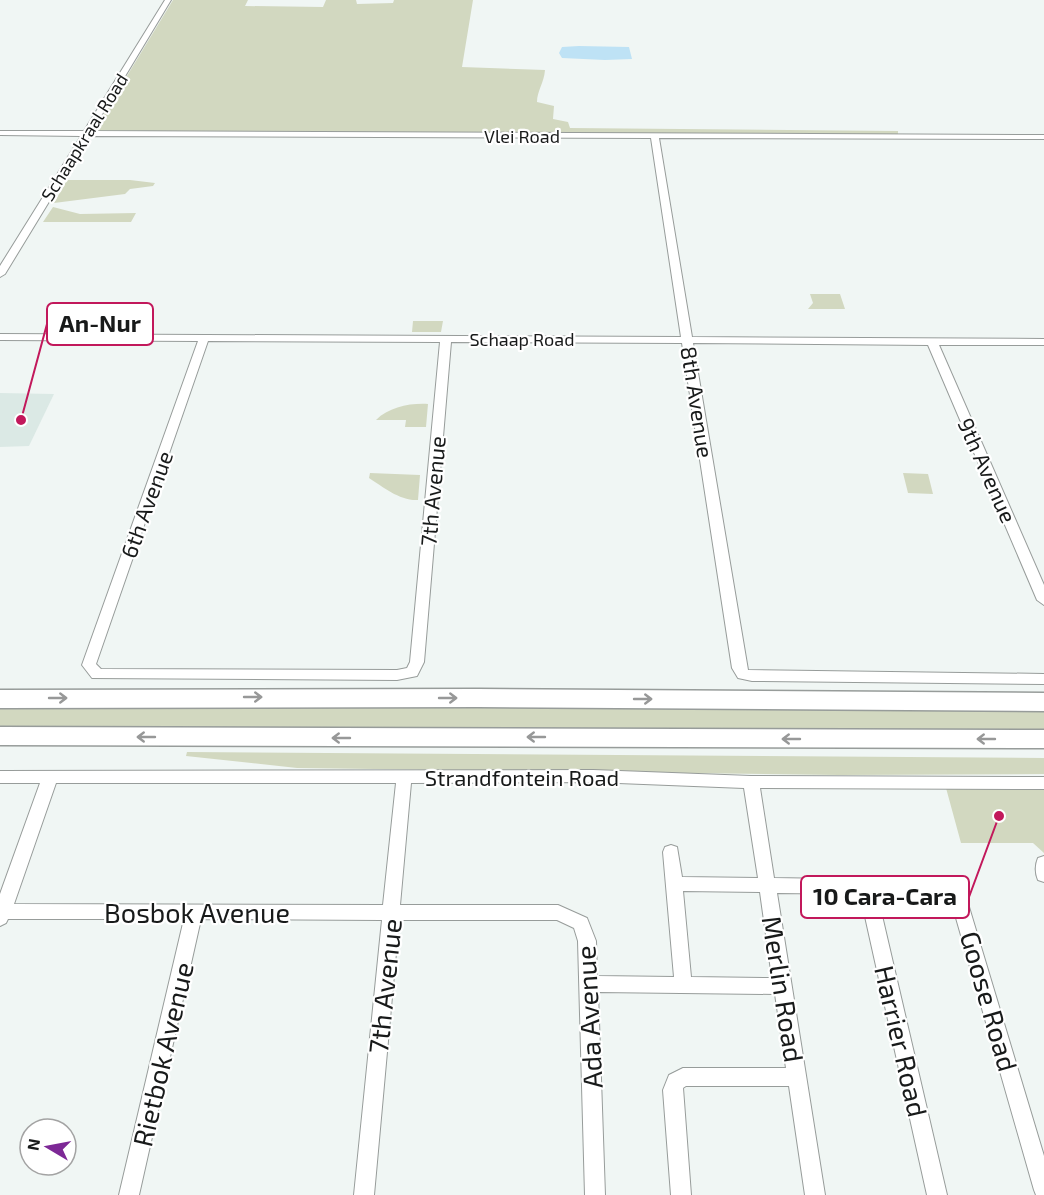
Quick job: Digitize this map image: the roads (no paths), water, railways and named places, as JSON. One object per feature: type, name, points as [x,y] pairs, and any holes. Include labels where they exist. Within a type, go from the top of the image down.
[{"type":"main road","points":[[0,699],[454,698],[1044,702]]},
{"type":"main road","name":"Strandfontein Road","points":[[0,736],[1044,739]]},
{"type":"street","name":"Schaapkraal Road","points":[[0,274],[168,0]]},
{"type":"street","name":"Vlei Road","points":[[0,133],[1044,137]]},
{"type":"street","name":"8th Avenue","points":[[655,136],[739,668],[743,674],[752,676],[1044,679]]},
{"type":"street","name":"Schaap Road","points":[[0,338],[1044,342]]},
{"type":"street","name":"6th Avenue","points":[[204,338],[91,658],[92,670],[105,675],[406,674]]},
{"type":"street","name":"7th Avenue","points":[[406,674],[412,672],[417,662],[446,339]]},
{"type":"street","name":"9th Avenue","points":[[932,341],[1044,600]]},
{"type":"street","name":"Strandfontein Road","points":[[0,777],[594,776],[751,782],[1044,783]]},
{"type":"street","points":[[1,913],[50,777]]},
{"type":"street","name":"7th Avenue","points":[[364,1195],[404,777]]},
{"type":"street","name":"Merlin Road","points":[[751,782],[815,1195]]},
{"type":"street","points":[[671,852],[683,983]]},
{"type":"street","points":[[1044,863],[1044,874]]},
{"type":"street","name":"Goose Road","points":[[673,884],[947,888],[957,892],[1044,1190]]},
{"type":"street","name":"Harrier Road","points":[[867,888],[937,1195]]},
{"type":"street","name":"Rietbok Avenue","points":[[129,1195],[194,912]]},
{"type":"street","name":"Bosbok Avenue","points":[[1,913],[392,913]]},
{"type":"street","name":"Ada Avenue","points":[[392,913],[558,913],[581,923],[587,941],[595,1195]]},
{"type":"street","points":[[589,984],[683,983],[784,986]]},
{"type":"street","points":[[681,1195],[674,1090],[676,1082],[683,1077],[798,1077]]},
{"type":"water","points":[[562,47],[629,47],[632,59],[562,58],[559,53]]},
{"type":"place","name":"An-Nur","points":[[21,420]]},
{"type":"place","name":"10 Cara-Cara","points":[[999,816]]}]
